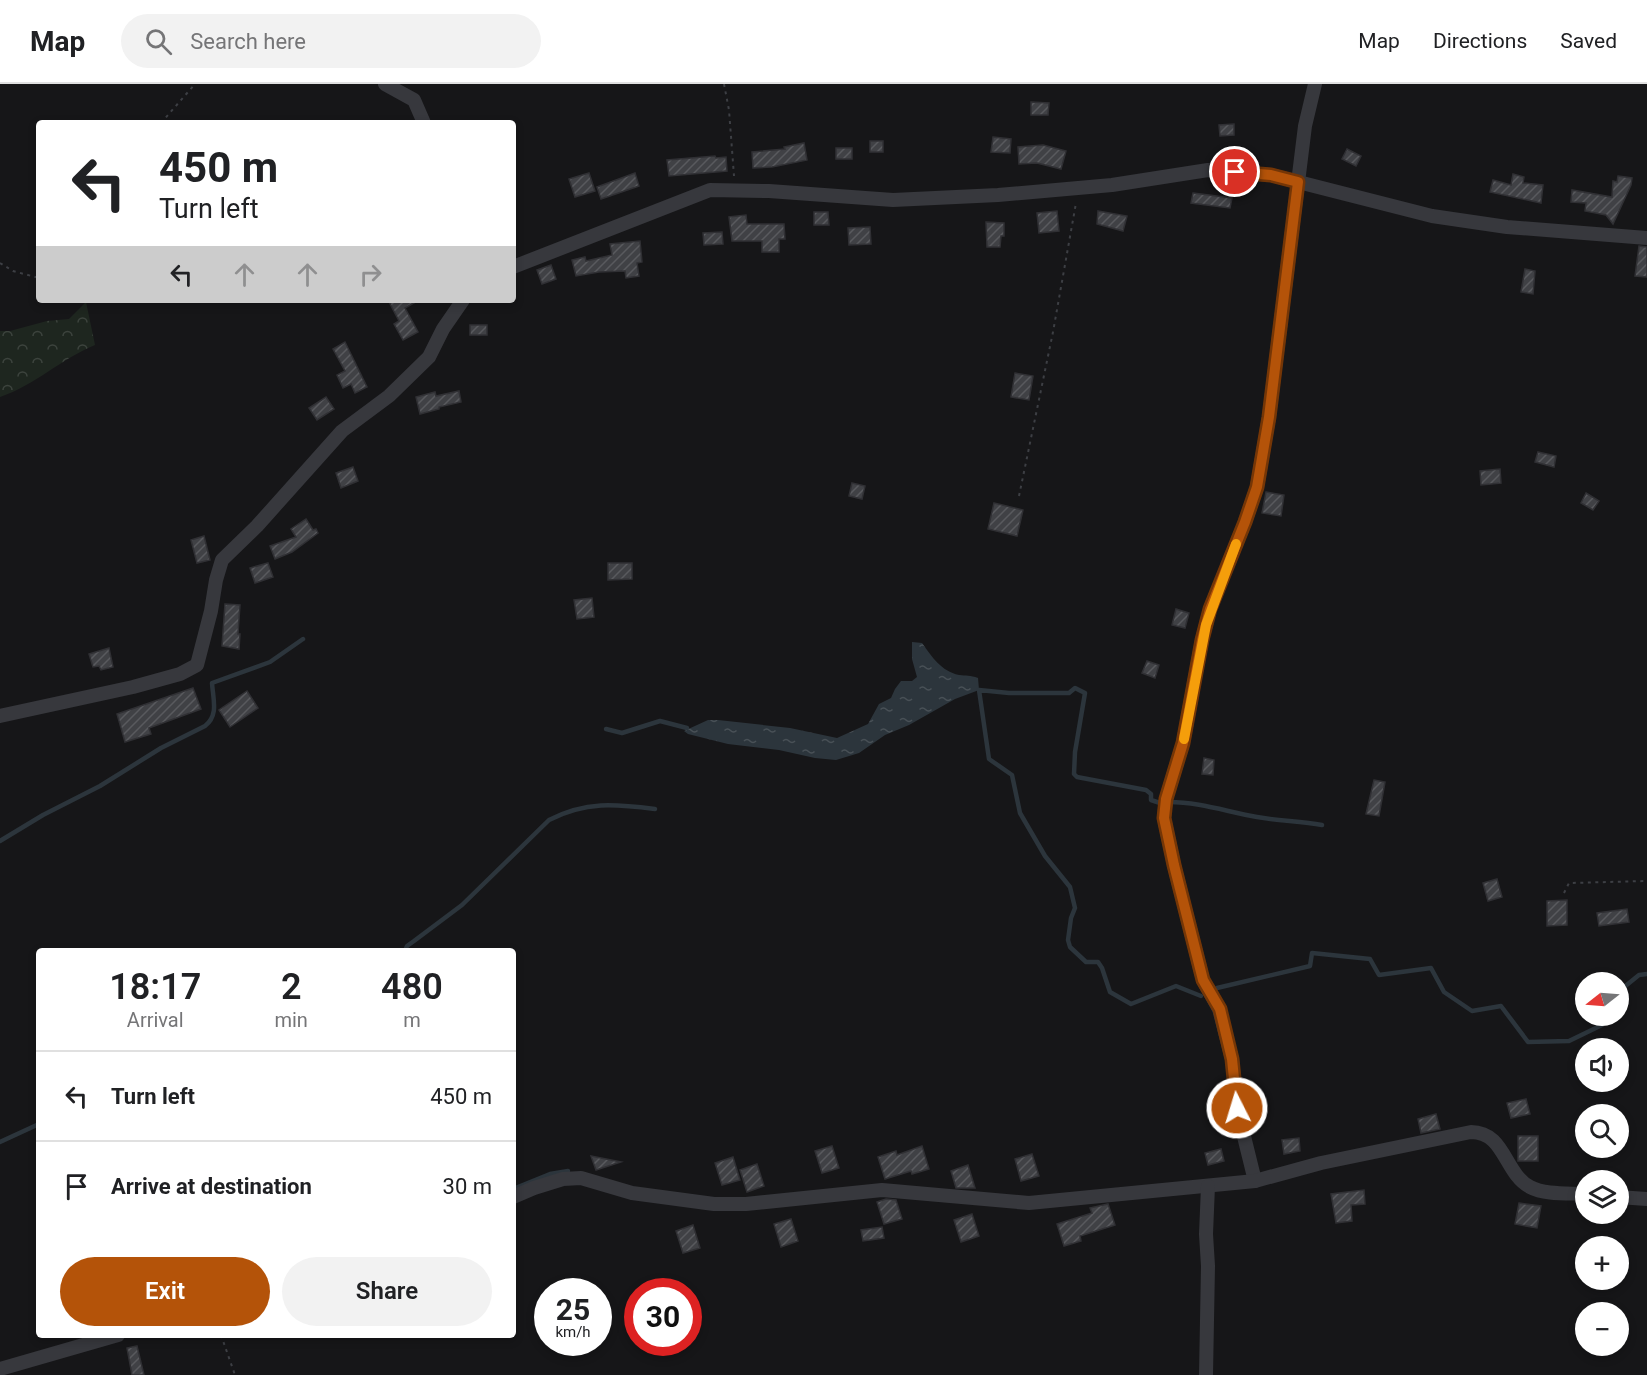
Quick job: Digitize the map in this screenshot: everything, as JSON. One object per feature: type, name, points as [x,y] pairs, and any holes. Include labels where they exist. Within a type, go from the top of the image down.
[{"type":"street","points":[[385,84],[414,100],[423,120]]},
{"type":"street","points":[[1255,1181],[1237,1108],[1232,1059],[1220,1009],[1203,980],[1164,818],[1166,799],[1183,743],[1210,609],[1257,487],[1269,417],[1305,126],[1315,84]]},
{"type":"street","points":[[516,266],[710,190],[893,200],[1079,188],[1208,170],[1271,175],[1432,216],[1507,227],[1647,238]]},
{"type":"street","points":[[0,716],[133,687],[180,674],[197,665],[222,560],[257,526],[342,431],[389,396],[429,357],[443,329],[462,303]]},
{"type":"street","points":[[516,1196],[563,1179],[581,1179],[632,1193],[714,1204],[746,1204],[882,1190],[916,1191],[961,1198],[1029,1203],[1255,1181],[1321,1163],[1471,1132],[1482,1132],[1490,1137],[1514,1172],[1527,1186],[1539,1191],[1575,1193]]},
{"type":"street","points":[[1206,1375],[1208,1186]]},
{"type":"street","points":[[1629,1197],[1647,1198]]},
{"type":"street","points":[[0,1369],[108,1338]]},
{"type":"path","points":[[164,120],[195,84]]},
{"type":"path","points":[[724,84],[729,110],[735,191]]},
{"type":"path","points":[[1019,496],[1053,332],[1079,188]]},
{"type":"path","points":[[0,263],[13,271],[36,277]]},
{"type":"path","points":[[1564,894],[1569,883],[1647,881]]},
{"type":"path","points":[[222,1338],[235,1375]]},
{"type":"green space","points":[[86,303],[95,345],[25,386],[0,397],[0,331],[69,319]]},
{"type":"water","points":[[912,642],[922,643],[937,663],[947,670],[959,675],[978,678],[979,690],[955,699],[909,725],[885,735],[859,753],[836,760],[815,758],[779,750],[728,744],[684,731],[708,720],[718,720],[790,728],[837,738],[868,724],[879,704],[891,698],[901,681],[912,681],[917,677],[912,659]]},
{"type":"building","points":[[1031,102],[1049,103],[1048,115],[1031,115]]},
{"type":"building","points":[[1234,124],[1234,135],[1220,136],[1219,125]]},
{"type":"building","points":[[993,137],[1011,139],[1010,153],[991,152]]},
{"type":"building","points":[[870,141],[883,141],[883,152],[870,152]]},
{"type":"building","points":[[804,143],[807,160],[753,168],[752,152],[785,149],[784,147]]},
{"type":"building","points":[[1043,145],[1066,151],[1061,169],[1037,163],[1019,164],[1018,147]]},
{"type":"building","points":[[836,148],[852,148],[852,159],[836,159]]},
{"type":"building","points":[[1347,149],[1361,156],[1356,166],[1342,159]]},
{"type":"building","points":[[715,156],[716,158],[726,157],[727,171],[669,176],[667,160]]},
{"type":"building","points":[[589,173],[595,191],[575,197],[569,179]]},
{"type":"building","points":[[635,173],[639,186],[601,199],[597,187]]},
{"type":"building","points":[[1513,174],[1524,177],[1523,183],[1543,185],[1541,203],[1490,192],[1493,180],[1511,185]]},
{"type":"building","points":[[1618,176],[1632,178],[1613,224],[1606,215],[1585,211],[1586,203],[1571,202],[1572,190],[1612,197],[1613,181],[1617,182]]},
{"type":"building","points":[[1193,193],[1232,198],[1230,208],[1191,203]]},
{"type":"building","points":[[1057,211],[1059,231],[1039,233],[1037,213]]},
{"type":"building","points":[[1098,211],[1127,216],[1123,231],[1097,224]]},
{"type":"building","points":[[814,212],[828,212],[829,225],[814,225]]},
{"type":"building","points":[[746,215],[747,224],[784,224],[785,239],[779,239],[779,252],[762,252],[762,241],[732,241],[729,217]]},
{"type":"building","points":[[986,222],[1004,223],[1004,236],[1001,236],[1000,247],[987,247]]},
{"type":"building","points":[[870,227],[871,244],[849,245],[848,228]]},
{"type":"building","points":[[722,232],[723,244],[704,245],[703,233]]},
{"type":"building","points":[[640,241],[642,262],[637,263],[639,276],[626,278],[625,271],[576,276],[572,260],[585,257],[586,261],[612,255],[610,244]]},
{"type":"building","points":[[1639,246],[1647,247],[1647,277],[1635,276]]},
{"type":"building","points":[[551,265],[556,279],[542,284],[537,270]]},
{"type":"building","points":[[1525,269],[1535,271],[1533,294],[1521,292]]},
{"type":"building","points":[[390,303],[414,303],[405,308],[418,332],[403,340],[394,324],[399,321]]},
{"type":"building","points":[[470,325],[487,325],[487,335],[470,335]]},
{"type":"building","points":[[345,342],[367,387],[355,393],[351,384],[343,388],[337,375],[345,371],[333,349]]},
{"type":"building","points":[[1015,373],[1033,376],[1029,400],[1011,397]]},
{"type":"building","points":[[459,391],[461,402],[420,414],[416,397],[435,392],[436,396]]},
{"type":"building","points":[[326,397],[334,409],[317,420],[309,408]]},
{"type":"building","points":[[1538,452],[1556,456],[1554,467],[1535,462]]},
{"type":"building","points":[[353,467],[358,481],[341,488],[336,473]]},
{"type":"building","points":[[1500,469],[1501,483],[1481,485],[1480,471]]},
{"type":"building","points":[[852,483],[865,486],[862,499],[849,496]]},
{"type":"building","points":[[1266,492],[1284,495],[1281,516],[1262,513]]},
{"type":"building","points":[[1586,493],[1599,501],[1593,510],[1581,503]]},
{"type":"building","points":[[994,503],[1023,510],[1017,536],[988,529]]},
{"type":"building","points":[[306,519],[313,530],[316,529],[318,533],[292,552],[275,559],[270,546],[296,537],[291,529]]},
{"type":"building","points":[[204,536],[210,560],[197,563],[191,540]]},
{"type":"building","points":[[268,563],[273,577],[255,583],[250,568]]},
{"type":"building","points":[[608,563],[632,563],[632,579],[608,580]]},
{"type":"building","points":[[592,598],[594,617],[577,619],[574,600]]},
{"type":"building","points":[[225,604],[240,605],[239,649],[222,646]]},
{"type":"building","points":[[1176,609],[1189,613],[1185,628],[1172,625]]},
{"type":"building","points":[[109,648],[113,667],[101,670],[99,666],[93,667],[89,654]]},
{"type":"building","points":[[1147,661],[1159,665],[1155,678],[1142,673]]},
{"type":"building","points":[[193,688],[201,709],[149,728],[151,734],[125,742],[117,714]]},
{"type":"building","points":[[247,691],[258,708],[230,727],[219,710]]},
{"type":"building","points":[[1204,758],[1214,760],[1213,775],[1202,774]]},
{"type":"building","points":[[1374,780],[1385,782],[1379,816],[1366,814]]},
{"type":"building","points":[[1497,879],[1502,897],[1488,901],[1483,883]]},
{"type":"building","points":[[1567,900],[1567,925],[1547,926],[1547,901]]},
{"type":"building","points":[[1627,909],[1629,922],[1599,926],[1597,913]]},
{"type":"building","points":[[1526,1099],[1530,1114],[1511,1118],[1507,1103]]},
{"type":"building","points":[[1436,1114],[1440,1129],[1421,1133],[1418,1119]]},
{"type":"building","points":[[1518,1136],[1538,1136],[1538,1161],[1518,1161]]},
{"type":"building","points":[[1299,1138],[1300,1151],[1284,1154],[1282,1140]]},
{"type":"building","points":[[832,1146],[839,1168],[822,1173],[815,1151]]},
{"type":"building","points":[[922,1146],[929,1169],[912,1174],[911,1171],[885,1179],[878,1157],[896,1151],[897,1155]]},
{"type":"building","points":[[1221,1149],[1224,1161],[1208,1165],[1205,1153]]},
{"type":"building","points":[[1032,1154],[1039,1176],[1021,1181],[1015,1159]]},
{"type":"building","points":[[591,1156],[621,1162],[596,1170]]},
{"type":"building","points":[[733,1157],[740,1180],[722,1185],[715,1163]]},
{"type":"building","points":[[757,1164],[764,1186],[747,1192],[740,1170]]},
{"type":"building","points":[[968,1165],[975,1188],[956,1188],[951,1171]]},
{"type":"building","points":[[1364,1190],[1365,1204],[1351,1205],[1352,1221],[1336,1223],[1331,1194]]},
{"type":"building","points":[[886,1199],[896,1200],[902,1219],[884,1224],[877,1202]]},
{"type":"building","points":[[1519,1203],[1541,1206],[1537,1228],[1515,1224]]},
{"type":"building","points":[[1108,1204],[1115,1225],[1080,1236],[1081,1241],[1064,1246],[1057,1224],[1092,1213],[1090,1208]]},
{"type":"building","points":[[972,1214],[979,1236],[961,1242],[954,1220]]},
{"type":"building","points":[[791,1219],[798,1241],[781,1247],[774,1224]]},
{"type":"building","points":[[693,1225],[700,1248],[683,1253],[676,1231]]},
{"type":"building","points":[[882,1227],[884,1238],[863,1241],[861,1230]]},
{"type":"building","points":[[137,1346],[144,1375],[132,1375],[127,1348]]},
{"type":"waterway","points":[[0,841],[43,815],[100,786],[161,748],[205,726],[214,712],[212,683],[270,662],[303,639]]},
{"type":"waterway","points":[[1160,803],[1151,800],[1151,794],[1146,790],[1077,777],[1074,774],[1075,752],[1085,693],[1075,688],[1069,693],[1009,693],[979,690],[989,759],[1012,775],[1020,813],[1045,856],[1070,887],[1075,908],[1068,940],[1070,947],[1086,962],[1098,962],[1110,992],[1131,1004],[1176,986],[1201,996]]},
{"type":"waterway","points":[[606,729],[622,733],[660,721],[687,728]]},
{"type":"waterway","points":[[1169,802],[1202,805],[1246,815],[1322,825]]},
{"type":"waterway","points":[[406,948],[462,905],[549,820],[588,807],[627,806],[655,809]]},
{"type":"waterway","points":[[1217,988],[1310,966],[1312,953],[1370,959],[1379,975],[1431,968],[1444,992],[1472,1011],[1501,1006],[1528,1042],[1569,1041],[1600,1026]]},
{"type":"waterway","points":[[1629,983],[1639,975],[1647,974]]},
{"type":"waterway","points":[[0,1142],[36,1125]]},
{"type":"waterway","points":[[516,1188],[550,1174],[568,1171]]},
{"type":"slow traffic","points":[[1184,739],[1210,609],[1236,544]]},
{"type":"route","points":[[1235,172],[1271,175],[1298,182],[1269,417],[1257,487],[1210,609],[1183,743],[1166,799],[1164,818],[1203,980],[1220,1009],[1232,1059],[1237,1108]]}]
